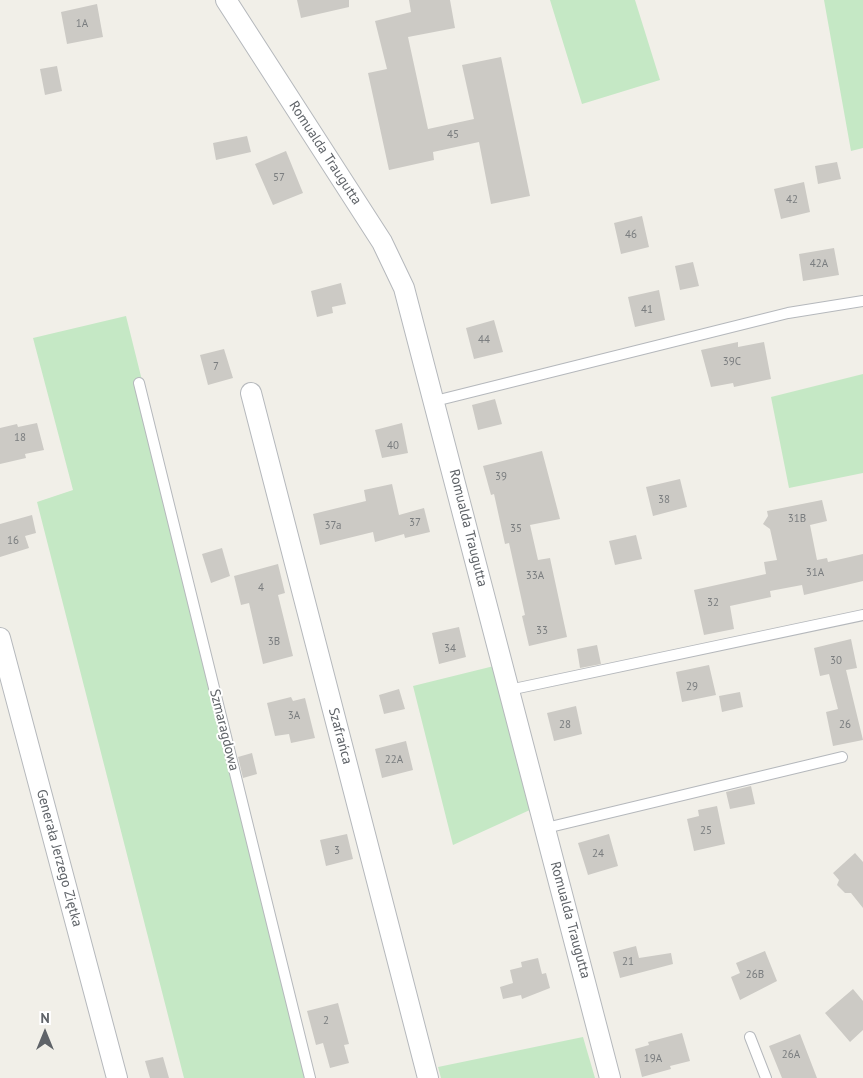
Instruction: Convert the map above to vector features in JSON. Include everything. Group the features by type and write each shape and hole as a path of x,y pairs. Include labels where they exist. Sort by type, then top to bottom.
{"street":[{"name":"Romualda Traugutta","path":"226,0 234,8 392,259 404,288 435,400 610,1078"},
{"name":"Szafrańca","path":"251,394 428,1078"},
{"name":"Generała Jerzego Ziętka","path":"0,638 117,1078"}],"lane":[{"path":"435,400 788,313 863,301"},
{"name":"Szmaragdowa","path":"138,383 310,1078"},
{"path":"509,690 863,615"},
{"path":"546,828 842,757"},
{"path":"750,1037 766,1078"}],"green space":[{"path":"550,0 635,0 660,80 582,104"},
{"path":"824,0 863,0 863,148 851,151"},
{"path":"126,316 315,1078 184,1078 37,502 73,490 33,338"},
{"path":"863,374 863,473 789,488 771,397"},
{"path":"494,666 532,809 453,845 413,686"},
{"path":"583,1037 595,1078 441,1078 438,1067"}],"building":[{"path":"297,0 349,0 349,7 301,18"},
{"path":"409,0 450,0 455,28 408,37 428,129 474,119 462,65 501,57 530,196 491,204 479,142 433,152 434,160 389,170 368,73 387,69 375,21 411,12"},
{"path":"97,4 103,37 67,44 61,12"},
{"path":"57,66 62,91 45,95 40,69"},
{"path":"247,136 251,152 216,160 213,143"},
{"path":"286,151 303,193 273,205 255,164"},
{"path":"837,162 841,179 818,184 815,166"},
{"path":"804,182 810,212 781,219 774,189"},
{"path":"642,216 649,247 621,254 614,223"},
{"path":"834,248 839,275 803,281 799,254"},
{"path":"693,262 699,286 680,290 675,266"},
{"path":"341,283 346,304 332,307 333,313 317,317 311,291"},
{"path":"659,290 665,320 635,327 628,297"},
{"path":"494,320 503,352 474,359 466,328"},
{"path":"738,342 738,347 764,342 771,379 734,387 733,383 711,387 701,350"},
{"path":"224,349 233,378 208,385 200,355"},
{"path":"495,399 502,424 478,430 472,405"},
{"path":"37,423 44,450 25,454 26,458 0,464 0,428 17,424 18,427"},
{"path":"402,423 408,453 382,458 375,430"},
{"path":"542,451 560,519 530,525 538,560 550,558 567,637 529,646 522,616 525,615 509,543 505,544 494,494 491,495 483,466"},
{"path":"680,479 687,507 653,516 646,487"},
{"path":"392,484 399,515 424,508 430,532 405,538 404,534 375,542 373,532 320,545 313,514 366,501 364,490"},
{"path":"822,500 827,521 810,525 817,560 827,558 828,562 863,554 863,581 804,595 802,585 770,591 771,597 730,606 734,629 704,635 694,590 766,574 764,562 777,560 770,529 763,524 768,516 767,511"},
{"path":"32,515 36,533 25,536 29,548 0,557 0,524"},
{"path":"636,535 642,559 615,565 609,541"},
{"path":"222,548 230,576 211,583 202,554"},
{"path":"278,564 285,593 278,595 293,656 263,664 249,603 241,605 234,576"},
{"path":"459,627 466,657 439,664 432,633"},
{"path":"851,639 857,668 846,670 863,740 833,746 826,712 838,709 829,674 820,676 814,648"},
{"path":"597,645 601,664 580,668 577,649"},
{"path":"709,665 716,695 682,702 676,672"},
{"path":"399,689 405,709 384,714 379,695"},
{"path":"740,692 743,707 722,712 719,696"},
{"path":"291,697 293,701 305,698 315,738 291,743 289,734 275,736 267,703"},
{"path":"576,706 582,734 554,741 547,713"},
{"path":"406,741 413,770 382,778 375,749"},
{"path":"252,753 257,774 243,778 238,757"},
{"path":"751,786 755,804 730,809 726,792"},
{"path":"717,806 725,844 694,851 687,819 699,816 698,810"},
{"path":"347,834 353,859 326,866 320,840"},
{"path":"609,834 618,866 588,875 578,843"},
{"path":"855,853 863,862 863,908 851,893 845,893 837,885 839,880 833,873"},
{"path":"636,946 639,958 671,953 673,964 620,978 613,952"},
{"path":"765,951 777,981 740,1000 731,977 740,973 736,963"},
{"path":"538,958 542,974 546,973 550,988 522,999 521,995 503,999 500,987 513,983 510,970 522,967 521,962"},
{"path":"853,989 863,1001 863,1030 850,1042 825,1013"},
{"path":"338,1003 349,1044 344,1045 349,1063 330,1068 323,1043 316,1045 307,1011"},
{"path":"682,1033 690,1061 670,1066 671,1069 642,1077 635,1049 649,1045 648,1042"},
{"path":"800,1034 817,1078 782,1078 769,1046"},
{"path":"163,1057 169,1078 150,1078 145,1061"}]}
